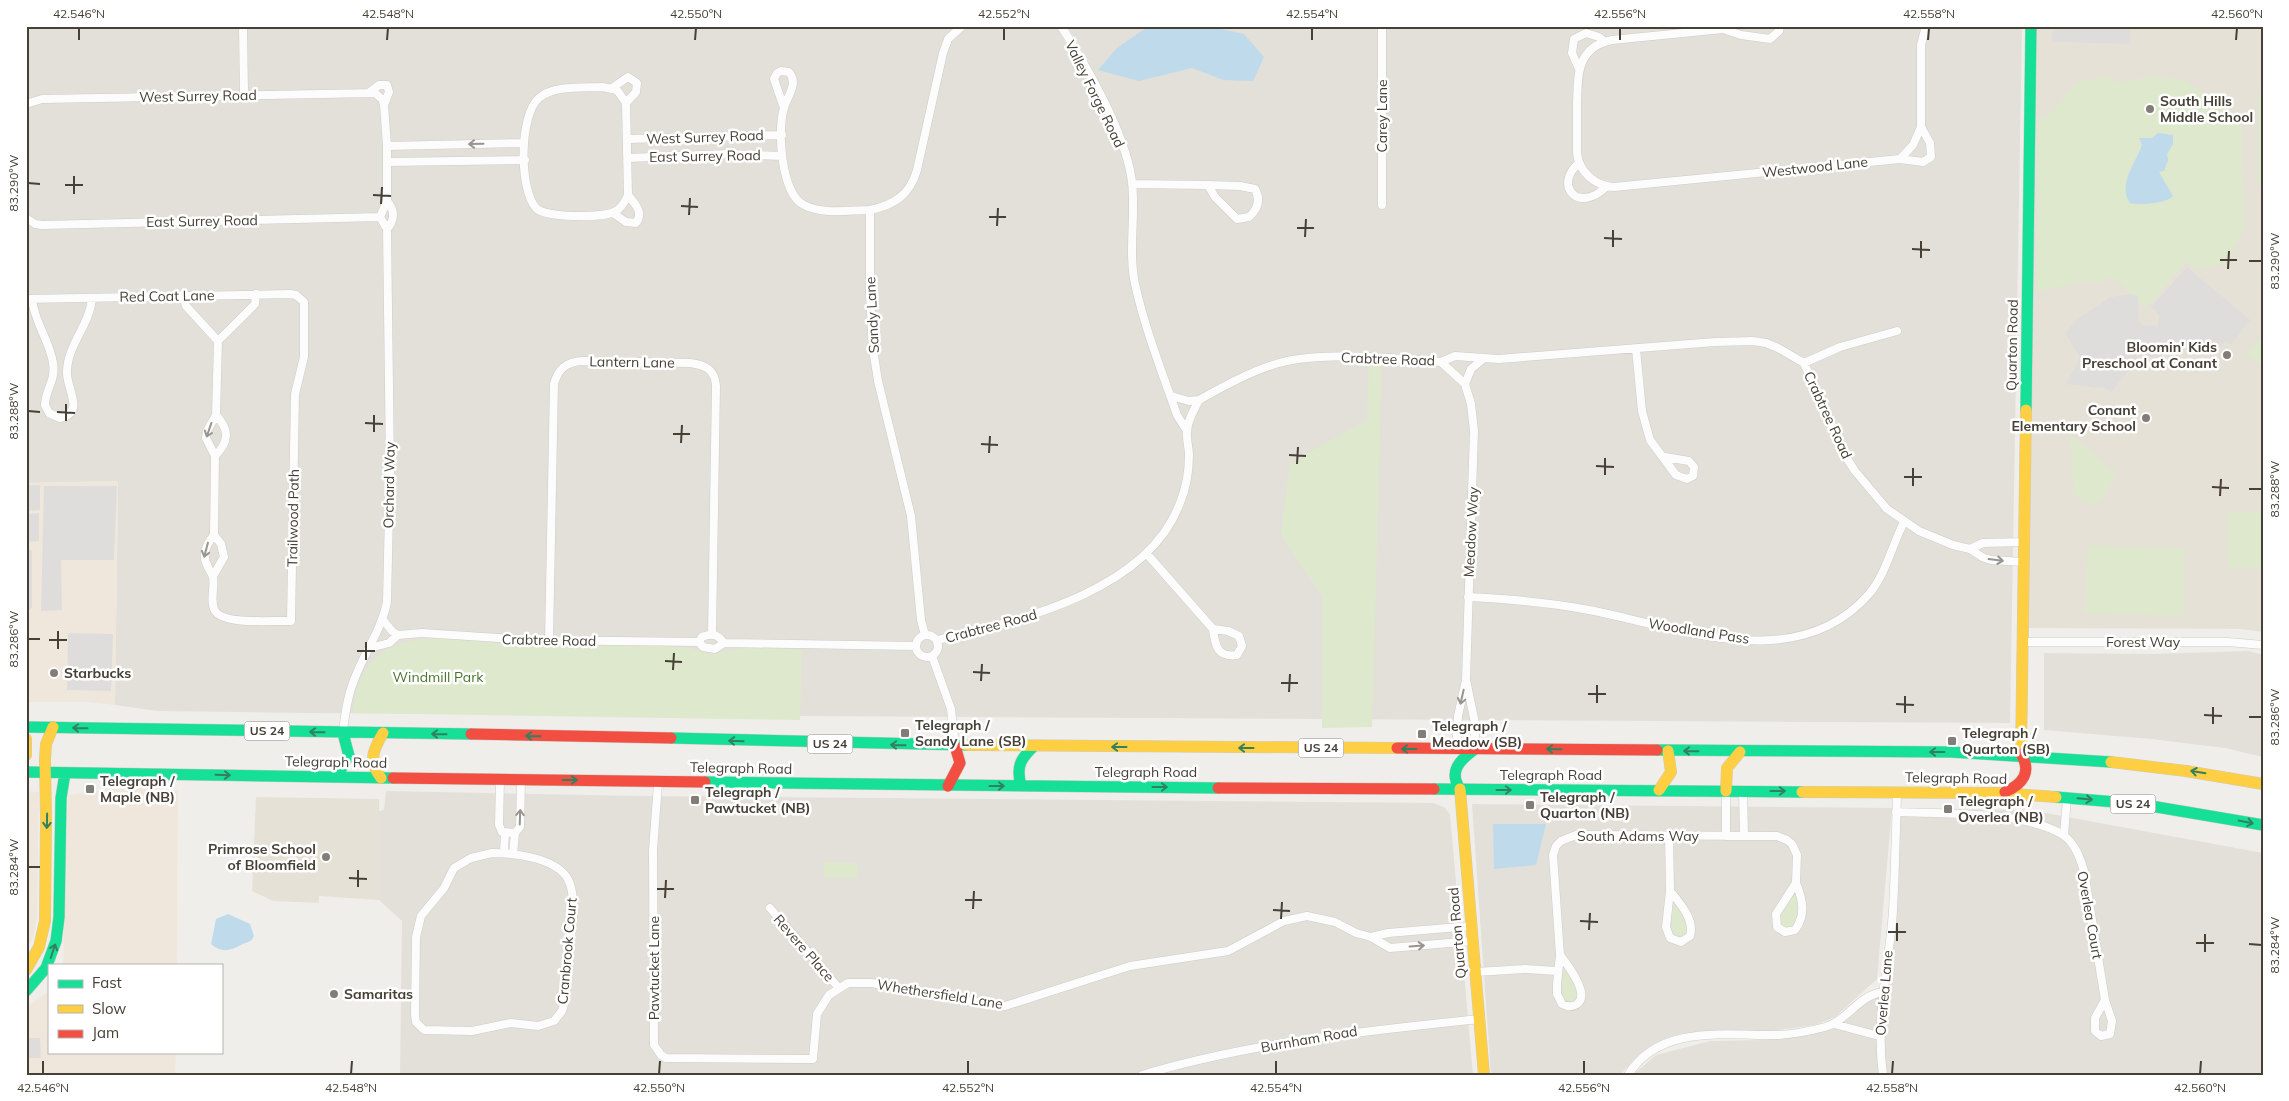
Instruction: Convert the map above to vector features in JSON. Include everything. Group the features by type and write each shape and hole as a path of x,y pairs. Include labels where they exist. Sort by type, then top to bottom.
{"main road":[{"name":"Quarton Road","path":"2002,793 2016,788 2026,778 2027,766 2020,754 2024,642 2031,26"},
{"name":"Telegraph Road","path":"26,727 955,746 1951,752 2020,754 2141,764 2263,784"},
{"path":"26,970 38,951 45,924 46,772 44,750 53,727"},
{"path":"338,776 349,760 350,755 343,733"},
{"path":"381,778 373,769 371,757 383,733"},
{"path":"26,739 26,755"},
{"path":"948,786 960,763 955,746"},
{"path":"1021,786 1017,766 1023,756 1034,746"},
{"name":"Quarton Road","path":"1475,749 1460,758 1455,767 1454,776 1460,789 1484,1075"},
{"path":"1659,790 1671,772 1668,751"},
{"path":"1726,791 1727,768 1740,752"},
{"name":"Telegraph Road","path":"26,772 948,786 2002,793 2067,797 2182,810 2263,825"},
{"path":"26,991 46,968 56,941 59,917 61,798 66,773"}],"street":[{"path":"243,26 244,94"},
{"path":"784,108 782,156 795,198 804,205 818,209 870,210 891,204 901,198 912,185 943,53 948,39 962,26"},
{"name":"Valley Forge Road","path":"1061,26 1111,119 1124,152 1132,184 1131,253 1135,284 1177,415 1187,431"},
{"name":"Carey Lane","path":"1382,26 1382,205"},
{"path":"1668,26 1669,35"},
{"path":"1579,69 1588,52 1605,42 1726,28 1742,35 1770,39 1779,31 1780,26"},
{"path":"1900,159 1913,145 1921,127 1921,45 1926,26"},
{"path":"1605,42 1599,37 1586,33 1574,39 1572,54 1579,69 1577,152 1579,163 1592,178 1607,186"},
{"name":"West Surrey Road","path":"525,160 524,143 531,111 539,98 544,94 572,88 612,88 628,76 637,83 636,92 626,103 628,158"},
{"name":"West Surrey Road","path":"370,92 379,85 387,84"},
{"name":"Orchard Way","path":"384,105 389,92 387,84"},
{"path":"612,88 620,93 626,103"},
{"name":"West Surrey Road","path":"26,104 42,99 370,92 379,95"},
{"name":"Orchard Way","path":"343,733 348,694 357,672 384,620 389,571 390,416 387,229 380,217 387,201 387,146 384,105 379,95"},
{"name":"Westwood Lane","path":"1607,186 1900,159 1923,162 1931,157 1930,143 1921,127"},
{"name":"West Surrey Road","path":"628,139 782,135"},
{"path":"387,146 524,143"},
{"name":"East Surrey Road","path":"628,158 696,155 782,156"},
{"path":"613,213 621,207 628,195 628,158"},
{"path":"387,162 525,160 530,196 541,212 554,215 613,213 630,224 636,223 639,220 639,211 628,195"},
{"path":"1579,163 1574,167 1569,184 1569,189 1574,197 1581,199 1607,186"},
{"path":"1132,184 1208,185 1240,186 1255,190 1259,199 1257,208 1249,217 1242,219 1234,217 1215,197 1208,185"},
{"name":"Orchard Way","path":"387,201 393,214 393,219 387,229"},
{"name":"Sandy Lane","path":"870,210 870,294 873,350 878,380 911,516 920,611 925,635"},
{"name":"East Surrey Road","path":"26,218 35,224 42,225 380,217"},
{"path":"183,296 186,306 218,341 255,304 256,294"},
{"name":"Red Coat Lane","path":"29,299 290,294 296,295 304,302"},
{"path":"29,299 54,365 53,380 45,405 49,413 60,418 68,415 74,407 67,376 67,365 89,314 92,298"},
{"name":"Trailwood Path","path":"218,341 216,415 206,431 206,438 215,456 214,535 207,545 204,554 205,562 213,576 213,606 218,615 228,620 292,621 295,394 304,357 304,302"},
{"path":"1804,363 1845,346 1897,331"},
{"name":"Crabtree Road","path":"938,640 1006,624 1044,611 1090,590 1148,554 1169,526 1184,492 1189,454 1187,431 1199,400 1250,374 1279,363 1302,358 1331,357 1441,362 1455,356 1483,359 1532,358 1714,342 1753,341 1778,348 1804,363 1834,431 1855,472 1887,509 1904,522 1936,539 1970,549 1982,557 1991,560 2024,562"},
{"path":"1636,349 1643,419 1650,440 1665,457"},
{"path":"1441,362 1465,384 1471,369 1483,359"},
{"path":"549,640 554,384 561,368 555,361"},
{"name":"Lantern Lane","path":"561,368 568,363 582,361 690,363 701,364 711,369"},
{"path":"712,634 716,386 711,369 717,363"},
{"name":"Meadow Way","path":"1456,749 1458,716 1466,680 1475,446 1473,415 1465,384"},
{"path":"1171,396 1189,401 1199,400"},
{"name":"Trailwood Path","path":"215,456 225,444 227,437 223,422 216,415"},
{"name":"Woodland Pass","path":"1468,597 1532,600 1687,632 1733,639 1765,641 1797,637 1821,629 1838,620 1869,593 1880,576 1904,522"},
{"name":"Trailwood Path","path":"213,576 224,557 221,544 214,535"},
{"path":"1970,549 1983,543 2024,542"},
{"path":"1148,554 1213,630"},
{"path":"384,620 398,635"},
{"name":"Crabtree Road","path":"370,648 389,643 398,635 437,633 549,640 699,642 703,647 714,650 724,643 916,646"},
{"path":"699,642 702,637 712,634 724,643"},
{"path":"925,635 932,635 938,640 939,649 932,656 921,656 916,646 918,639 925,635"},
{"name":"Forest Way","path":"2024,642 2228,642 2263,645"},
{"path":"932,656 951,709 955,746"},
{"name":"Meadow Way","path":"1466,680 1475,723 1475,749"},
{"path":"500,780 499,825 505,833 504,853"},
{"path":"513,854 515,833 520,827 521,780"},
{"name":"Pawtucket Lane","path":"658,782 653,850 654,1044 661,1055 666,1058 813,1059 817,1014 822,1004 838,988"},
{"path":"1726,791 1726,836"},
{"path":"1743,791 1744,836"},
{"name":"Overlea Lane","path":"1883,1075 1879,1036 1882,992 1893,910 1897,792"},
{"path":"1896,812 2019,820 2064,835 2067,797"},
{"path":"505,833 515,833"},
{"name":"South Adams Way","path":"1560,955 1579,984 1581,1000 1577,1004 1567,1006 1559,1000 1557,971 1560,955 1553,863 1556,846 1561,841 1576,835 1777,836 1792,844 1797,855 1796,883"},
{"path":"1668,835 1670,891 1667,907 1667,932 1672,940 1680,942 1690,936 1691,924 1679,902 1670,891"},
{"name":"Overlea Court","path":"2064,835 2079,856 2084,871 2105,1000"},
{"name":"Cranbrook Court","path":"504,853 513,854 551,865 565,875 571,885 573,901 571,934 562,1011 554,1020 538,1026 511,1023 472,1031 424,1030 419,1027 415,1015 416,937 421,916 444,888 454,868 471,858 504,853"},
{"path":"1796,883 1801,894 1803,915 1795,930 1785,932 1777,927 1776,914 1796,883"},
{"name":"Revere Place","path":"770,908 838,988"},
{"name":"Whethersfield Lane","path":"838,988 848,983 872,983 1005,1006 1130,966 1228,951 1271,927 1296,918 1318,918 1371,937 1390,948 1473,941"},
{"path":"1371,937 1388,933 1472,926"},
{"path":"1476,972 1525,968 1557,971"},
{"path":"1628,1075 1652,1051 1685,1038 1712,1034 1794,1034 1834,1024 1867,996 1882,992"},
{"name":"Burnham Road","path":"1142,1075 1217,1056 1332,1034 1480,1018"},
{"path":"1834,1024 1879,1036"}],"shaded area":[{"path":"26,26 1056,26 1079,66 1089,62 1067,26 2022,26 2010,723 305,713 157,711 115,705 118,481 26,483"},
{"name":"Conant Elementary School","path":"2037,26 2263,26 2263,632 2240,629 2024,628 2035,192"},
{"path":"2053,26 2130,26 2130,44 2052,42"},
{"path":"2187,267 2250,320 2231,345 2225,341 2221,346 2217,344 2207,356 2194,347 2183,343 2166,345 2162,357 2146,357 2147,350 2143,343 2135,339 2130,341 2130,349 2138,358 2111,393 2104,387 2097,388 2066,384 2080,357 2065,333 2077,319 2111,297 2130,294 2138,296 2139,321 2142,325 2158,326 2159,316 2151,307"},
{"path":"118,481 115,705 86,702 26,702 26,483"},
{"path":"26,485 40,485 40,510 26,511"},
{"path":"44,486 117,486 114,560 61,560 62,610 41,611"},
{"path":"39,513 39,541 26,542 26,514"},
{"path":"26,548 32,551 32,607 26,613"},
{"path":"68,633 113,634 111,691 67,690"},
{"path":"2249,651 2263,655 2263,757 2225,748 2151,739 2044,730 2044,653 2152,654"},
{"path":"157,788 178,791 177,964 63,964 68,795 109,789"},
{"path":"26,791 39,792 37,917 33,938 26,949"},
{"path":"386,791 640,796 1433,803 1444,807 1450,814 1473,1075 400,1075 402,921 379,900 379,811 384,810"},
{"path":"256,797 379,799 379,900 319,896 319,903 273,901 252,891"},
{"path":"1472,804 1892,808 1877,979 1835,1017 1815,1025 1763,1032 1704,1033 1651,1049 1625,1069 1621,1075 1491,1075"},
{"path":"1900,809 2029,810 2263,853 2263,1075 1633,1075 1656,1055 1710,1041 1765,1040 1818,1032 1842,1022 1886,982"},
{"path":"48,992 48,1054 176,1054 175,1075 26,1075 26,1008"},
{"path":"26,1038 40,1038 41,1058 26,1058"}],"green space":[{"path":"2108,76 2118,84 2152,76 2185,80 2220,105 2236,113 2241,125 2244,229 2227,262 2201,270 2186,262 2145,309 2121,283 2109,277 2099,284 2089,281 2036,291 2038,120 2054,110 2074,83","holes":["2139,138 2152,138 2170,150 2166,154 2168,160 2159,172 2169,188 2164,203 2159,201 2146,204 2125,189 2129,172 2142,145"]},
{"path":"2258,93 2263,93 2263,185 2258,185"},
{"path":"2263,334 2263,368 2246,353"},
{"path":"1369,362 1382,362 1372,727 1322,728 1322,596 1281,536 1290,463 1367,420"},
{"path":"2070,434 2116,473 2105,495 2094,505 2082,501 2074,494"},
{"path":"2228,512 2263,512 2263,568 2228,567"},
{"path":"2088,546 2185,548 2183,616 2084,613"},
{"name":"Windmill Park","path":"437,638 506,643 668,646 690,648 708,654 747,648 802,649 800,720 354,713 354,702 362,677 368,666 377,657 386,650 410,641"},
{"path":"824,862 857,863 857,878 824,878"},
{"path":"1794,896 1798,899 1800,910 1794,926 1787,928 1781,924 1780,918 1791,897"},
{"path":"1675,906 1678,908 1688,929 1685,935 1675,936 1672,932 1672,908"},
{"path":"1563,973 1568,973 1577,991 1577,997 1572,1002 1565,1000 1562,995"}],"water":[{"path":"1207,26 1244,34 1264,57 1253,81 1223,80 1192,68 1139,81 1098,70 1117,48 1146,28"},
{"path":"2158,133 2173,135 2173,144 2167,154 2168,160 2164,171 2159,172 2173,196 2153,203 2130,203 2126,188 2129,174 2142,145 2139,138 2152,138"},
{"path":"1493,824 1546,824 1536,865 1494,869"},
{"path":"228,914 250,924 254,936 250,941 237,947 222,950 211,944 216,919"}],"traffic: fast":[{"path":"2026,410 2031,26"},
{"path":"26,727 471,734"},
{"path":"337,776 349,756 343,733"},
{"path":"671,738 966,745"},
{"path":"1021,786 1020,764 1025,755 1034,746"},
{"path":"1460,789 1455,777 1457,766 1475,749"},
{"path":"1657,750 1951,752 2111,762"},
{"path":"26,772 393,778"},
{"path":"26,991 46,968 56,941 59,917 61,798 65,773"},
{"path":"705,782 1218,788"},
{"path":"1434,789 1802,792"},
{"path":"2056,797 2139,804 2263,825"}],"traffic: slow":[{"path":"2021,754 2026,410"},
{"path":"26,970 39,947 45,921 45,759 46,744 53,727"},
{"path":"381,778 374,766 373,755 383,733"},
{"path":"26,739 26,755"},
{"path":"966,745 1397,748"},
{"path":"1659,790 1671,772 1668,751"},
{"path":"1726,791 1727,768 1740,752"},
{"path":"2111,762 2186,771 2263,784"},
{"path":"1460,789 1484,1075"},
{"path":"1802,792 2001,793 2056,797"}],"traffic: jam":[{"path":"471,734 671,738"},
{"path":"948,786 960,763 955,746"},
{"path":"1397,748 1657,750"},
{"path":"2005,792 2017,785 2024,777 2026,766 2021,754"},
{"path":"393,778 705,782"},
{"path":"1218,788 1434,789"}],"place":[{"name":"South Hills Middle School","path":"2150,109"},
{"name":"Bloomin' Kids Preschool at Conant","path":"2227,355"},
{"name":"Conant Elementary School","path":"2146,418"},
{"name":"Starbucks","path":"54,673"},
{"name":"Telegraph / Sandy Lane (SB)","path":"905,733"},
{"name":"Telegraph / Meadow (SB)","path":"1422,734"},
{"name":"Telegraph / Quarton (SB)","path":"1952,741"},
{"name":"Telegraph / Maple (NB)","path":"90,789"},
{"name":"Telegraph / Pawtucket (NB)","path":"695,800"},
{"name":"Telegraph / Quarton (NB)","path":"1530,805"},
{"name":"Telegraph / Overlea (NB)","path":"1948,809"},
{"name":"Primrose School of Bloomfield","path":"326,857"},
{"name":"Samaritas","path":"334,994"}]}
